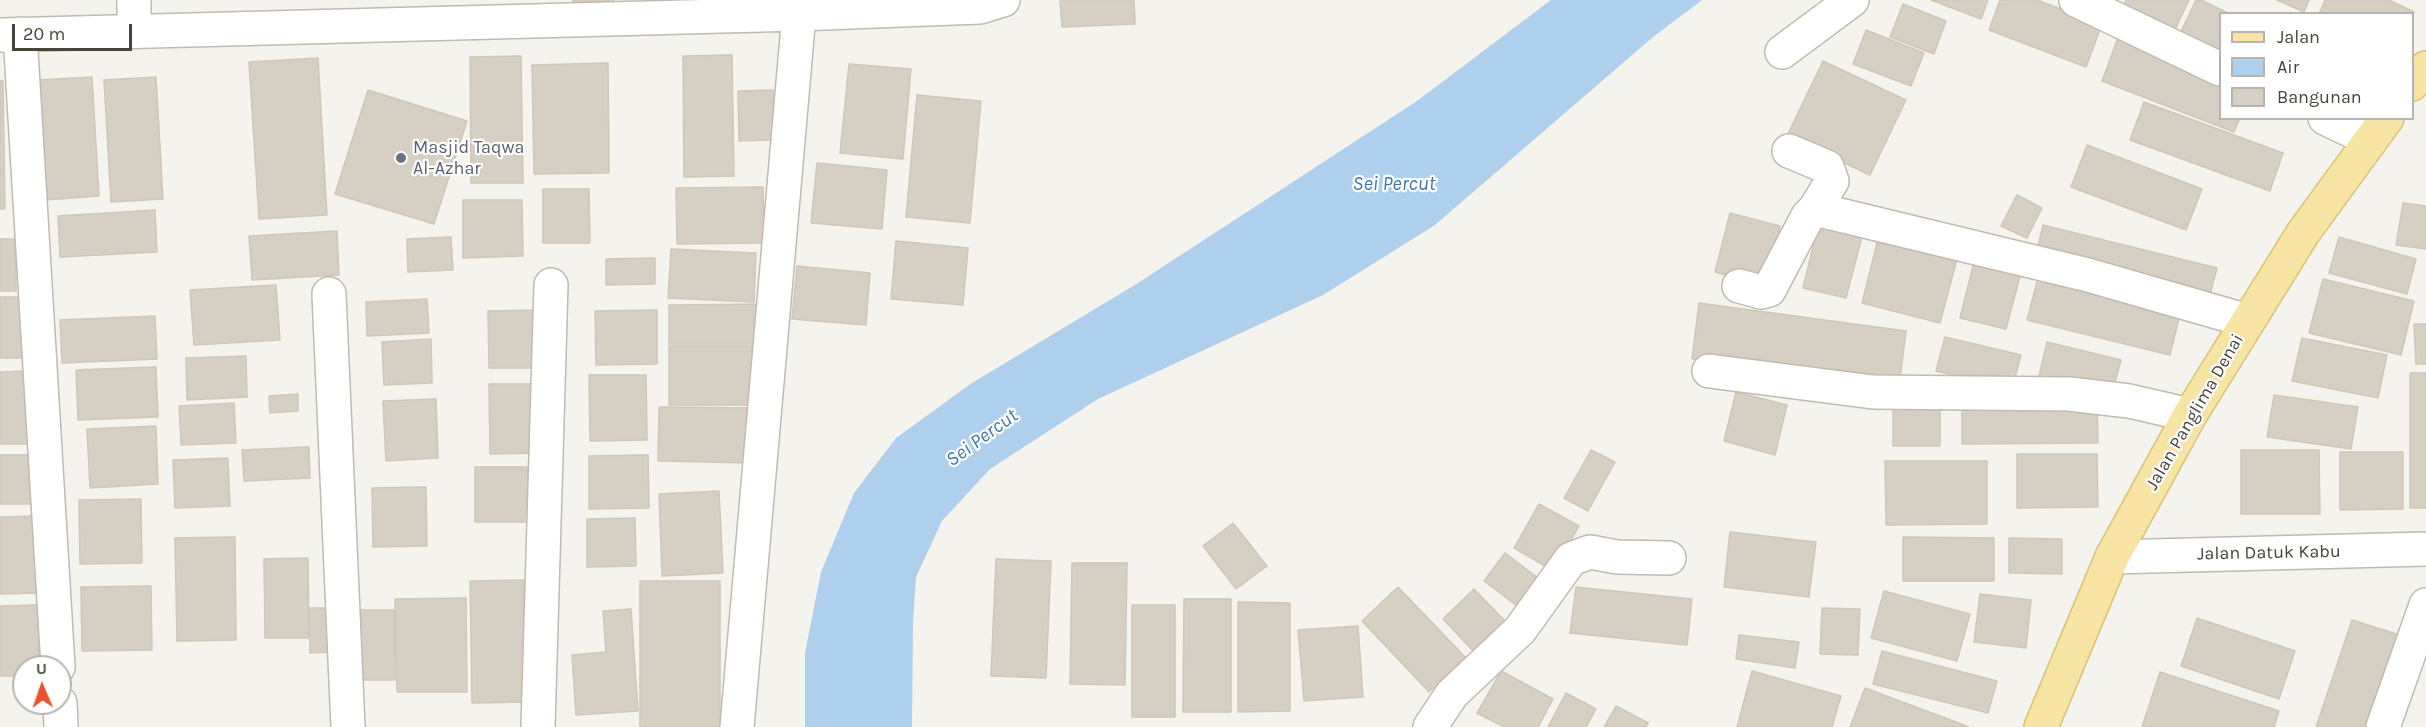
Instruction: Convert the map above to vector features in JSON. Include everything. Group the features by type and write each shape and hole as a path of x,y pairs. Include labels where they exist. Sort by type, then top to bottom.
{"main road":[{"path":"2414,82 2426,68"},
{"name":"Jalan Panglima Denai","path":"2041,727 2112,557 2190,415 2303,233 2379,129"}],"street":[{"path":"1782,52 1852,0"},
{"path":"2076,0 2219,69"},
{"path":"57,655 10,34 134,15 799,14 980,7 1003,1"},
{"path":"737,727 799,14"},
{"path":"2335,120 2379,129"},
{"path":"1739,286 1761,292 1769,290 1808,216 1815,209 1832,181 1827,167 1789,151"},
{"path":"1815,209 2088,275 2248,321"},
{"path":"538,727 551,285"},
{"path":"330,294 348,727"},
{"path":"1709,371 1873,392 2069,394 2129,401 2190,415"},
{"name":"Jalan Datuk Kabu","path":"2112,557 2426,549"},
{"path":"1430,727 1452,694 1520,630 1554,579 1571,559 1590,552 1617,557 1669,558"},
{"path":"2383,727 2426,605"}],"water":[{"name":"Sei Percut","path":"1551,0 1702,0 1653,37 1435,225 1323,295 1098,399 990,469 942,521 916,577 913,621 912,727 805,727 805,653 821,572 854,493 896,438 972,383 1138,283 1417,101"}],"building":[{"path":"573,0 614,0 614,10 573,11"},
{"path":"1060,0 1134,0 1135,24 1062,27"},
{"path":"1931,0 1988,0 1981,19"},
{"path":"2000,0 2037,0 2102,24 2086,67 1989,30"},
{"path":"2126,0 2189,0 2173,34 2121,11"},
{"path":"2196,0 2201,0 2226,12 2219,12 2219,57 2178,38"},
{"path":"2277,0 2309,0 2304,12"},
{"path":"2325,0 2389,0 2414,12 2320,12"},
{"path":"1903,4 1946,21 1934,54 1890,37"},
{"path":"1866,30 1924,53 1911,86 1853,64"},
{"path":"2119,35 2219,74 2219,120 2239,120 2234,132 2102,81"},
{"path":"732,55 734,176 684,177 683,56"},
{"path":"521,56 523,183 471,183 470,57"},
{"path":"318,58 327,215 259,219 249,62"},
{"path":"1823,61 1906,100 1870,175 1787,136"},
{"path":"608,63 609,173 534,174 532,65"},
{"path":"849,64 911,69 903,159 840,153"},
{"path":"92,77 99,196 45,200 38,80"},
{"path":"156,77 163,199 111,202 104,80"},
{"path":"0,81 3,81 5,209 0,209"},
{"name":"Masjid Taqwa Al-Azhar","path":"368,90 467,121 434,224 335,194"},
{"path":"773,90 773,140 739,141 738,91"},
{"path":"917,95 981,101 970,223 906,217"},
{"path":"2144,102 2283,153 2270,191 2130,140"},
{"path":"2087,145 2202,189 2186,230 2071,187"},
{"path":"817,163 887,170 882,229 811,223"},
{"path":"763,187 764,243 677,244 676,188"},
{"path":"543,189 589,189 590,243 543,243"},
{"path":"2017,195 2042,208 2027,238 2001,226"},
{"path":"463,200 522,200 523,256 463,258"},
{"path":"2403,203 2426,206 2426,249 2396,245"},
{"path":"155,210 157,252 60,257 58,216"},
{"path":"1730,213 1780,226 1765,285 1715,272"},
{"path":"1819,222 1863,233 1846,298 1803,288"},
{"path":"2043,225 2217,268 2208,302 2035,259"},
{"path":"337,231 339,275 252,280 249,236"},
{"path":"451,237 453,270 408,272 407,239"},
{"path":"2339,237 2416,259 2407,294 2329,273"},
{"path":"0,239 15,239 16,291 0,291"},
{"path":"1878,239 1957,259 1940,323 1862,303"},
{"path":"896,241 968,248 963,305 891,299"},
{"path":"671,249 756,253 754,302 668,298"},
{"path":"655,258 655,284 606,285 606,259"},
{"path":"1975,258 2022,269 2006,329 1960,318"},
{"path":"797,266 870,273 866,325 792,319"},
{"path":"2040,270 2182,306 2170,355 2027,320"},
{"path":"2323,279 2414,301 2401,355 2309,333"},
{"path":"276,285 280,340 194,345 190,290"},
{"path":"0,297 24,297 26,358 0,358"},
{"path":"427,299 429,333 367,336 366,302"},
{"path":"1699,303 1906,331 1899,387 1692,359"},
{"path":"764,304 764,344 669,344 669,305"},
{"path":"540,310 541,368 489,368 488,311"},
{"path":"657,310 657,364 596,365 595,311"},
{"path":"155,316 157,359 62,363 60,320"},
{"path":"2414,324 2426,324 2426,364 2416,364"},
{"path":"1945,337 2021,355 2012,389 1936,371"},
{"path":"2302,338 2387,355 2378,398 2292,381"},
{"path":"431,339 432,383 384,385 382,342"},
{"path":"2047,342 2121,360 2112,394 2039,376"},
{"path":"669,346 753,346 753,405 669,405"},
{"path":"246,356 247,397 187,400 186,358"},
{"path":"156,367 158,417 78,420 76,370"},
{"path":"27,371 29,444 0,444 0,372"},
{"path":"2410,373 2426,373 2426,508 2410,508"},
{"path":"589,375 646,375 647,440 590,441"},
{"path":"489,384 541,384 542,453 490,454"},
{"path":"1736,392 1787,405 1775,455 1724,441"},
{"path":"298,394 298,411 270,413 269,396"},
{"path":"2274,395 2358,407 2351,449 2267,437"},
{"path":"436,399 438,458 386,461 383,401"},
{"path":"2097,401 2098,443 1962,444 1962,402"},
{"path":"234,403 236,443 181,445 179,406"},
{"path":"1893,405 1940,405 1940,446 1893,446"},
{"path":"659,407 756,408 755,463 658,461"},
{"path":"156,426 158,484 90,488 87,429"},
{"path":"309,447 310,478 244,481 242,450"},
{"path":"1591,450 1615,462 1588,511 1564,498"},
{"path":"2241,450 2319,450 2320,514 2241,514"},
{"path":"2340,452 2403,452 2403,509 2340,510"},
{"path":"2017,454 2097,454 2098,507 2017,508"},
{"path":"0,455 32,455 32,504 0,504"},
{"path":"648,455 649,508 589,509 589,456"},
{"path":"228,458 230,506 175,508 173,460"},
{"path":"1885,461 1987,461 1987,524 1886,525"},
{"path":"475,467 531,467 532,522 475,522"},
{"path":"426,487 427,546 373,547 372,488"},
{"path":"719,491 723,573 662,576 659,494"},
{"path":"141,499 142,563 80,564 79,500"},
{"path":"1539,504 1579,526 1554,571 1514,548"},
{"path":"35,516 36,593 0,594 0,517"},
{"path":"635,518 636,566 587,567 587,519"},
{"path":"1233,523 1267,566 1236,589 1203,546"},
{"path":"1730,532 1816,542 1809,597 1724,587"},
{"path":"235,537 236,640 177,641 175,538"},
{"path":"1903,537 1994,538 1994,581 1903,581"},
{"path":"2009,538 2062,539 2062,574 2009,573"},
{"path":"1505,553 1546,584 1525,612 1484,581"},
{"path":"308,558 309,638 265,638 264,559"},
{"path":"996,559 1051,561 1046,678 991,676"},
{"path":"1072,563 1127,563 1125,685 1070,684"},
{"path":"524,580 525,702 472,703 470,581"},
{"path":"640,581 720,581 720,727 640,727"},
{"path":"151,586 152,650 82,651 81,587"},
{"path":"1398,587 1466,658 1429,692 1362,621"},
{"path":"1576,587 1692,599 1687,645 1570,633"},
{"path":"1474,589 1509,625 1477,655 1443,619"},
{"path":"1884,591 1970,614 1957,661 1871,638"},
{"path":"1980,594 2031,600 2026,648 1974,642"},
{"path":"466,598 467,692 397,692 395,599"},
{"path":"1184,599 1231,599 1231,712 1183,712"},
{"path":"1238,602 1290,603 1290,711 1238,712"},
{"path":"38,605 39,655 12,655 12,676 0,676 0,606"},
{"path":"1132,605 1175,605 1175,717 1132,717"},
{"path":"309,608 334,608 335,652 310,653"},
{"path":"1822,608 1860,609 1858,655 1820,654"},
{"path":"631,609 638,711 576,715 572,655 606,652 603,611"},
{"path":"352,610 394,610 395,680 353,680"},
{"path":"2197,618 2295,651 2279,699 2181,666"},
{"path":"2352,620 2400,635 2369,727 2316,727"},
{"path":"1358,626 1363,697 1304,701 1298,630"},
{"path":"1739,635 1799,642 1795,668 1736,659"},
{"path":"1882,651 1997,681 1988,713 1873,684"},
{"path":"1501,671 1553,699 1538,727 1504,727 1477,713"},
{"path":"1752,671 1841,696 1832,727 1737,727"},
{"path":"2160,672 2279,711 2274,727 2142,727"},
{"path":"1865,688 1969,727 1850,727"},
{"path":"1566,693 1596,709 1586,727 1548,727"},
{"path":"1616,706 1648,723 1646,727 1604,727"}],"place":[{"name":"Masjid Taqwa Al-Azhar","path":"401,158"}]}
